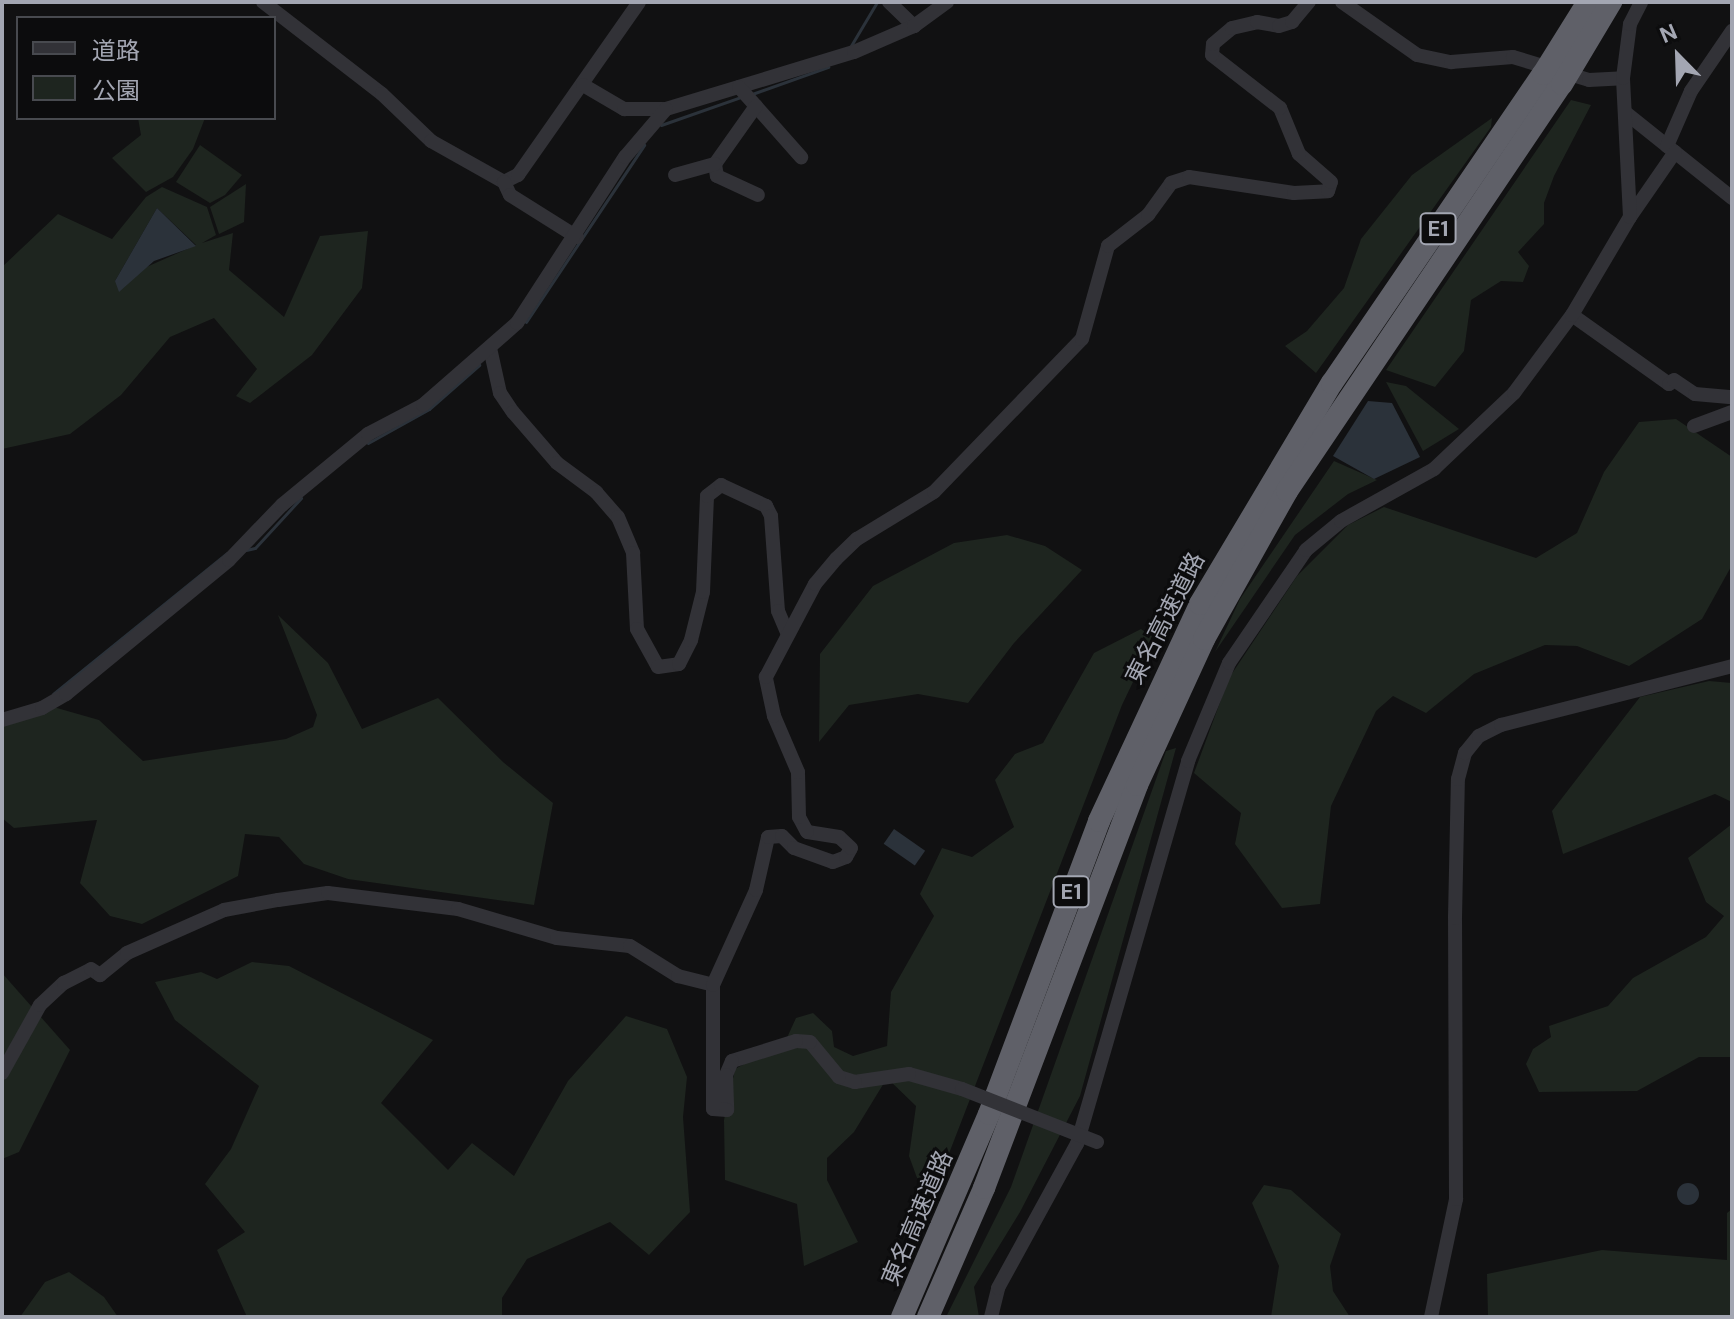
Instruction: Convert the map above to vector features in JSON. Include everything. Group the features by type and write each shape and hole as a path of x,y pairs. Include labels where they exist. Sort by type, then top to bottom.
{"highway":[{"name":"東名高速道路","path":"902,1317 989,1114 1131,746 1200,604 1278,486 1364,373 1552,79 1588,2"},
{"name":"東名高速道路","path":"928,1317 984,1188 1137,785 1278,486 1332,383 1611,2"}],"street":[{"path":"263,2 382,94 431,141 504,182 510,195 577,237"},
{"path":"504,182 518,175 639,2"},
{"path":"890,2 914,26"},
{"path":"583,85 624,109 666,109 854,52 914,26 947,2"},
{"path":"1097,1142 962,1089 909,1074 855,1082 839,1077 810,1042 796,1041 732,1061 726,1075 727,1110 718,1113 712,1103 713,985 756,890 768,837 782,836 794,848 833,862 846,857 851,848 839,837 807,832 799,817 798,772 766,690 766,677 787,632 836,559 857,539 934,492 1082,339 1108,246 1148,215 1171,183 1189,177 1294,193 1328,191 1331,182 1299,154 1280,108 1212,55 1213,44 1232,28 1257,22 1279,26 1292,22 1309,2"},
{"path":"1342,2 1417,55 1451,62 1513,57 1589,80 1623,78"},
{"path":"1630,217 1623,78 1630,24 1641,2"},
{"path":"991,1317 998,1288 1077,1144 1188,761 1229,663 1306,550 1341,521 1434,469 1474,436 1514,393 1572,315 1671,149 1691,91 1732,31"},
{"path":"740,88 801,157"},
{"path":"675,175 715,164 754,104"},
{"path":"2,720 42,708 66,694 229,560 368,434 423,405 491,353 517,323 577,237 625,157 666,109"},
{"path":"1626,113 1732,198"},
{"path":"715,164 717,176 758,195"},
{"path":"1572,315 1669,384 1674,380 1695,394 1732,397"},
{"path":"491,353 500,393 513,412 557,463 596,492 618,517 633,553 637,629 658,667 679,664 691,640 703,592 707,496 721,485 766,506 771,516 778,611 787,632"},
{"path":"1694,426 1732,412"},
{"path":"1431,1317 1456,1199 1455,918 1458,779 1465,753 1479,736 1501,725 1732,666"},
{"path":"2,1073 40,1005 64,983 91,969 100,975 127,953 224,910 303,896 384,897 458,909 557,938 630,946 678,976 713,985"}],"green space":[{"path":"1571,100 1591,105 1554,176 1544,203 1544,224 1518,252 1529,266 1523,282 1501,281 1471,300 1464,351 1435,387 1386,370"},
{"path":"1492,118 1491,127 1316,373 1285,346 1307,331 1344,288 1361,239 1412,175"},
{"path":"138,120 204,120 193,149 173,177 146,192 112,158 141,135"},
{"path":"200,145 242,175 225,195 210,203 176,182"},
{"path":"246,184 244,222 219,234 210,207"},
{"path":"162,187 207,207 216,235 202,243 233,233 229,270 284,317 320,236 368,231 362,288 312,355 250,403 236,396 257,369 214,318 170,337 121,395 70,434 2,449 2,267 58,214 112,239 146,197","holes":["157,208 196,245 115,281"]},
{"path":"1386,382 1406,386 1459,429 1423,451"},
{"path":"1676,419 1732,457 1732,565 1702,619 1629,666 1577,646 1545,645 1474,674 1426,713 1393,696 1376,711 1331,806 1320,904 1282,908 1235,844 1241,813 1194,773 1229,678 1297,576 1348,525 1384,507 1536,558 1577,533 1604,472 1639,422"},
{"path":"1334,461 1377,480 1348,494 1295,535 1215,652 1240,599"},
{"path":"1007,535 1045,546 1082,570 1014,643 968,703 918,694 849,705 819,742 820,654 873,586 954,543"},
{"path":"278,615 328,663 362,729 438,698 503,762 553,803 534,905 348,879 304,864 279,837 245,834 238,876 142,924 110,916 80,883 97,820 14,828 2,818 2,721 50,706 99,720 143,761 286,739 313,727 317,715"},
{"path":"1141,629 1154,638 1122,705 928,1208 909,1156 916,1106 887,1078 854,1132 827,1158 827,1180 858,1242 804,1266 797,1204 725,1180 724,1120 735,1069 785,1042 796,1018 813,1013 832,1031 834,1047 853,1056 887,1046 891,992 934,916 920,894 942,848 972,857 1014,827 995,780 1015,754 1043,743 1094,653"},
{"path":"1709,681 1732,683 1732,802 1715,794 1563,854 1552,811 1640,697"},
{"path":"1176,748 1080,1096 1020,1212 974,1287 979,1317 946,1317 1011,1187 1166,751"},
{"path":"1732,824 1732,1057 1699,1057 1637,1091 1539,1092 1526,1064 1533,1049 1551,1037 1549,1026 1608,1006 1633,978 1706,937 1724,916 1706,902 1688,858"},
{"path":"252,962 289,966 433,1040 381,1103 448,1170 472,1143 514,1176 568,1081 626,1016 667,1029 687,1077 683,1117 690,1212 649,1255 610,1222 527,1259 502,1298 502,1317 247,1317 217,1250 245,1232 205,1184 231,1149 259,1086 175,1020 155,982 201,972 217,979"},
{"path":"2,973 70,1050 19,1152 2,1159"},
{"path":"1264,1185 1291,1190 1341,1234 1330,1266 1333,1291 1350,1317 1271,1317 1279,1266 1252,1203"},
{"path":"1732,1209 1732,1317 1488,1317 1487,1274 1602,1250 1727,1260 1727,1213"},
{"path":"69,1272 104,1297 118,1317 20,1317 45,1282"}],"shaded area":[{"path":"157,208 196,246 154,261 119,292 115,281"},
{"path":"1368,401 1392,403 1420,457 1374,479 1333,456"},
{"path":"894,829 925,851 915,866 884,844"},
{"path":"1688,1183 1696,1186 1699,1194 1696,1202 1688,1205 1680,1202 1677,1194 1680,1186"}],"waterway":[{"path":"849,49 877,2"},
{"path":"752,94 828,67"},
{"path":"661,125 741,97"},
{"path":"526,322 644,145"},
{"path":"368,443 429,409 479,365"},
{"path":"246,550 255,548 301,498"},
{"path":"53,694 227,553"}]}
